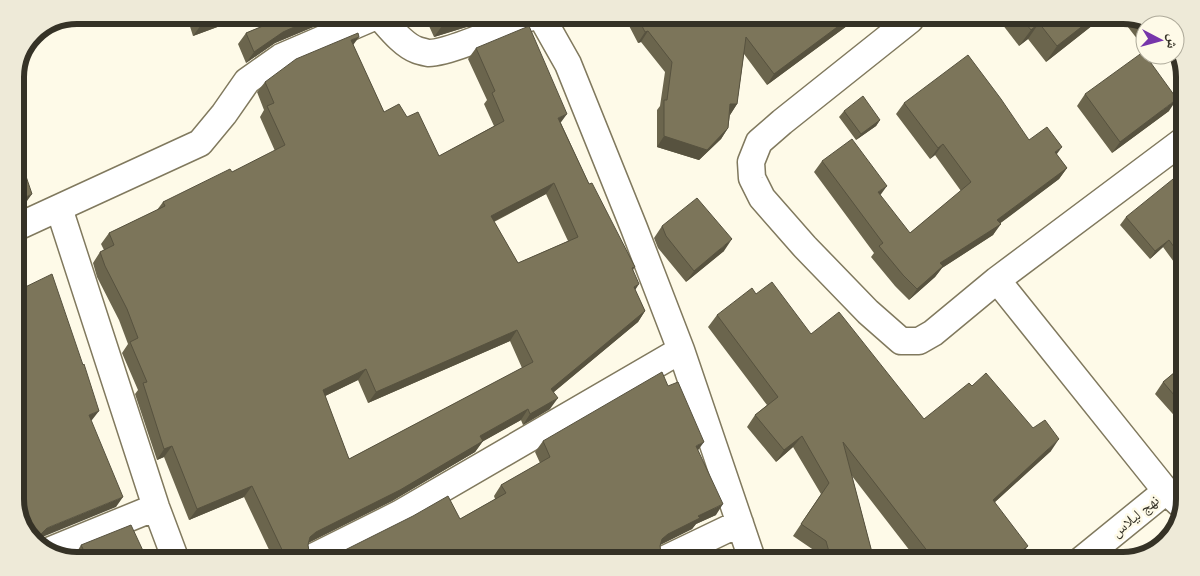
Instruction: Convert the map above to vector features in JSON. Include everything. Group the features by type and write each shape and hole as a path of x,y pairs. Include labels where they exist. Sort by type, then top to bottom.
{"street":[{"path":"24,224 200,143 224,114 247,81 282,57 358,24"},
{"path":"386,24 392,32 414,49 429,53 448,49 515,24"},
{"path":"545,24 568,64 681,350 750,552"},
{"path":"905,24 759,142 750,162 752,178 762,198 805,247 868,312 901,341 919,341 933,333 997,280 1176,146"},
{"path":"60,208 156,507 173,552"},
{"path":"997,280 1173,497"},
{"path":"323,552 399,514 681,350"},
{"name":"نهج ليلاس","path":"1093,552 1173,497"},
{"path":"56,548 156,507"},
{"path":"680,552 740,523"}],"building":[{"path":"268,24 301,24 283,32 254,52 246,33"},
{"path":"641,24 841,24 774,74 746,37 737,104 730,104 728,128 707,150 664,136 664,100 667,100 672,62 648,31 645,32"},
{"path":"1026,24 1038,24 1031,30"},
{"path":"1040,24 1085,24 1057,46"},
{"path":"529,26 567,114 558,118 589,184 592,183 635,267 632,268 639,284 634,287 645,311 551,389 558,398 530,414 528,409 480,436 483,441 400,490 316,532 310,537 308,545 310,552 283,552 252,486 197,509 172,446 164,449 143,383 147,382 130,342 138,338 127,309 100,252 114,245 109,233 165,206 163,202 230,169 232,172 285,145 267,106 274,103 265,82 296,59 358,33 359,37 351,40 384,112 399,104 407,117 418,112 439,156 504,121 492,93 495,91 476,48","holes":["554,183 578,237 518,263 491,216","517,330 533,362 349,459 323,390 366,369 376,392"]},
{"path":"968,55 1029,140 1047,127 1062,147 1055,152 1067,168 997,220 1001,224 940,263 943,266 917,289 879,246 883,243 822,161 852,139 887,186 878,192 910,233 971,182 943,144 938,148 904,103"},
{"path":"1135,58 1135,65 1152,65 1176,100 1120,142 1085,94"},
{"path":"863,96 880,120 861,134 844,111"},
{"path":"24,170 32,194 24,198"},
{"path":"1176,177 1176,250 1169,240 1155,251 1126,217"},
{"path":"697,198 732,239 694,271 666,236 662,226"},
{"path":"52,274 99,411 89,415 123,497 47,528 40,537 29,523 24,503 24,288"},
{"path":"772,282 811,334 839,312 924,419 969,383 972,386 986,373 1033,428 1045,420 1059,439 993,500 1028,546 1020,552 928,552 843,442 872,552 829,552 826,541 801,524 829,483 802,436 784,450 755,415 778,397 717,315 752,288 756,294"},
{"path":"1176,371 1176,397 1163,382"},
{"path":"662,372 668,386 678,382 704,442 696,446 723,504 668,534 662,539 661,552 341,552 448,496 460,519 506,493 501,485 550,457 543,441"},
{"path":"131,525 144,552 84,552 81,545"}]}
